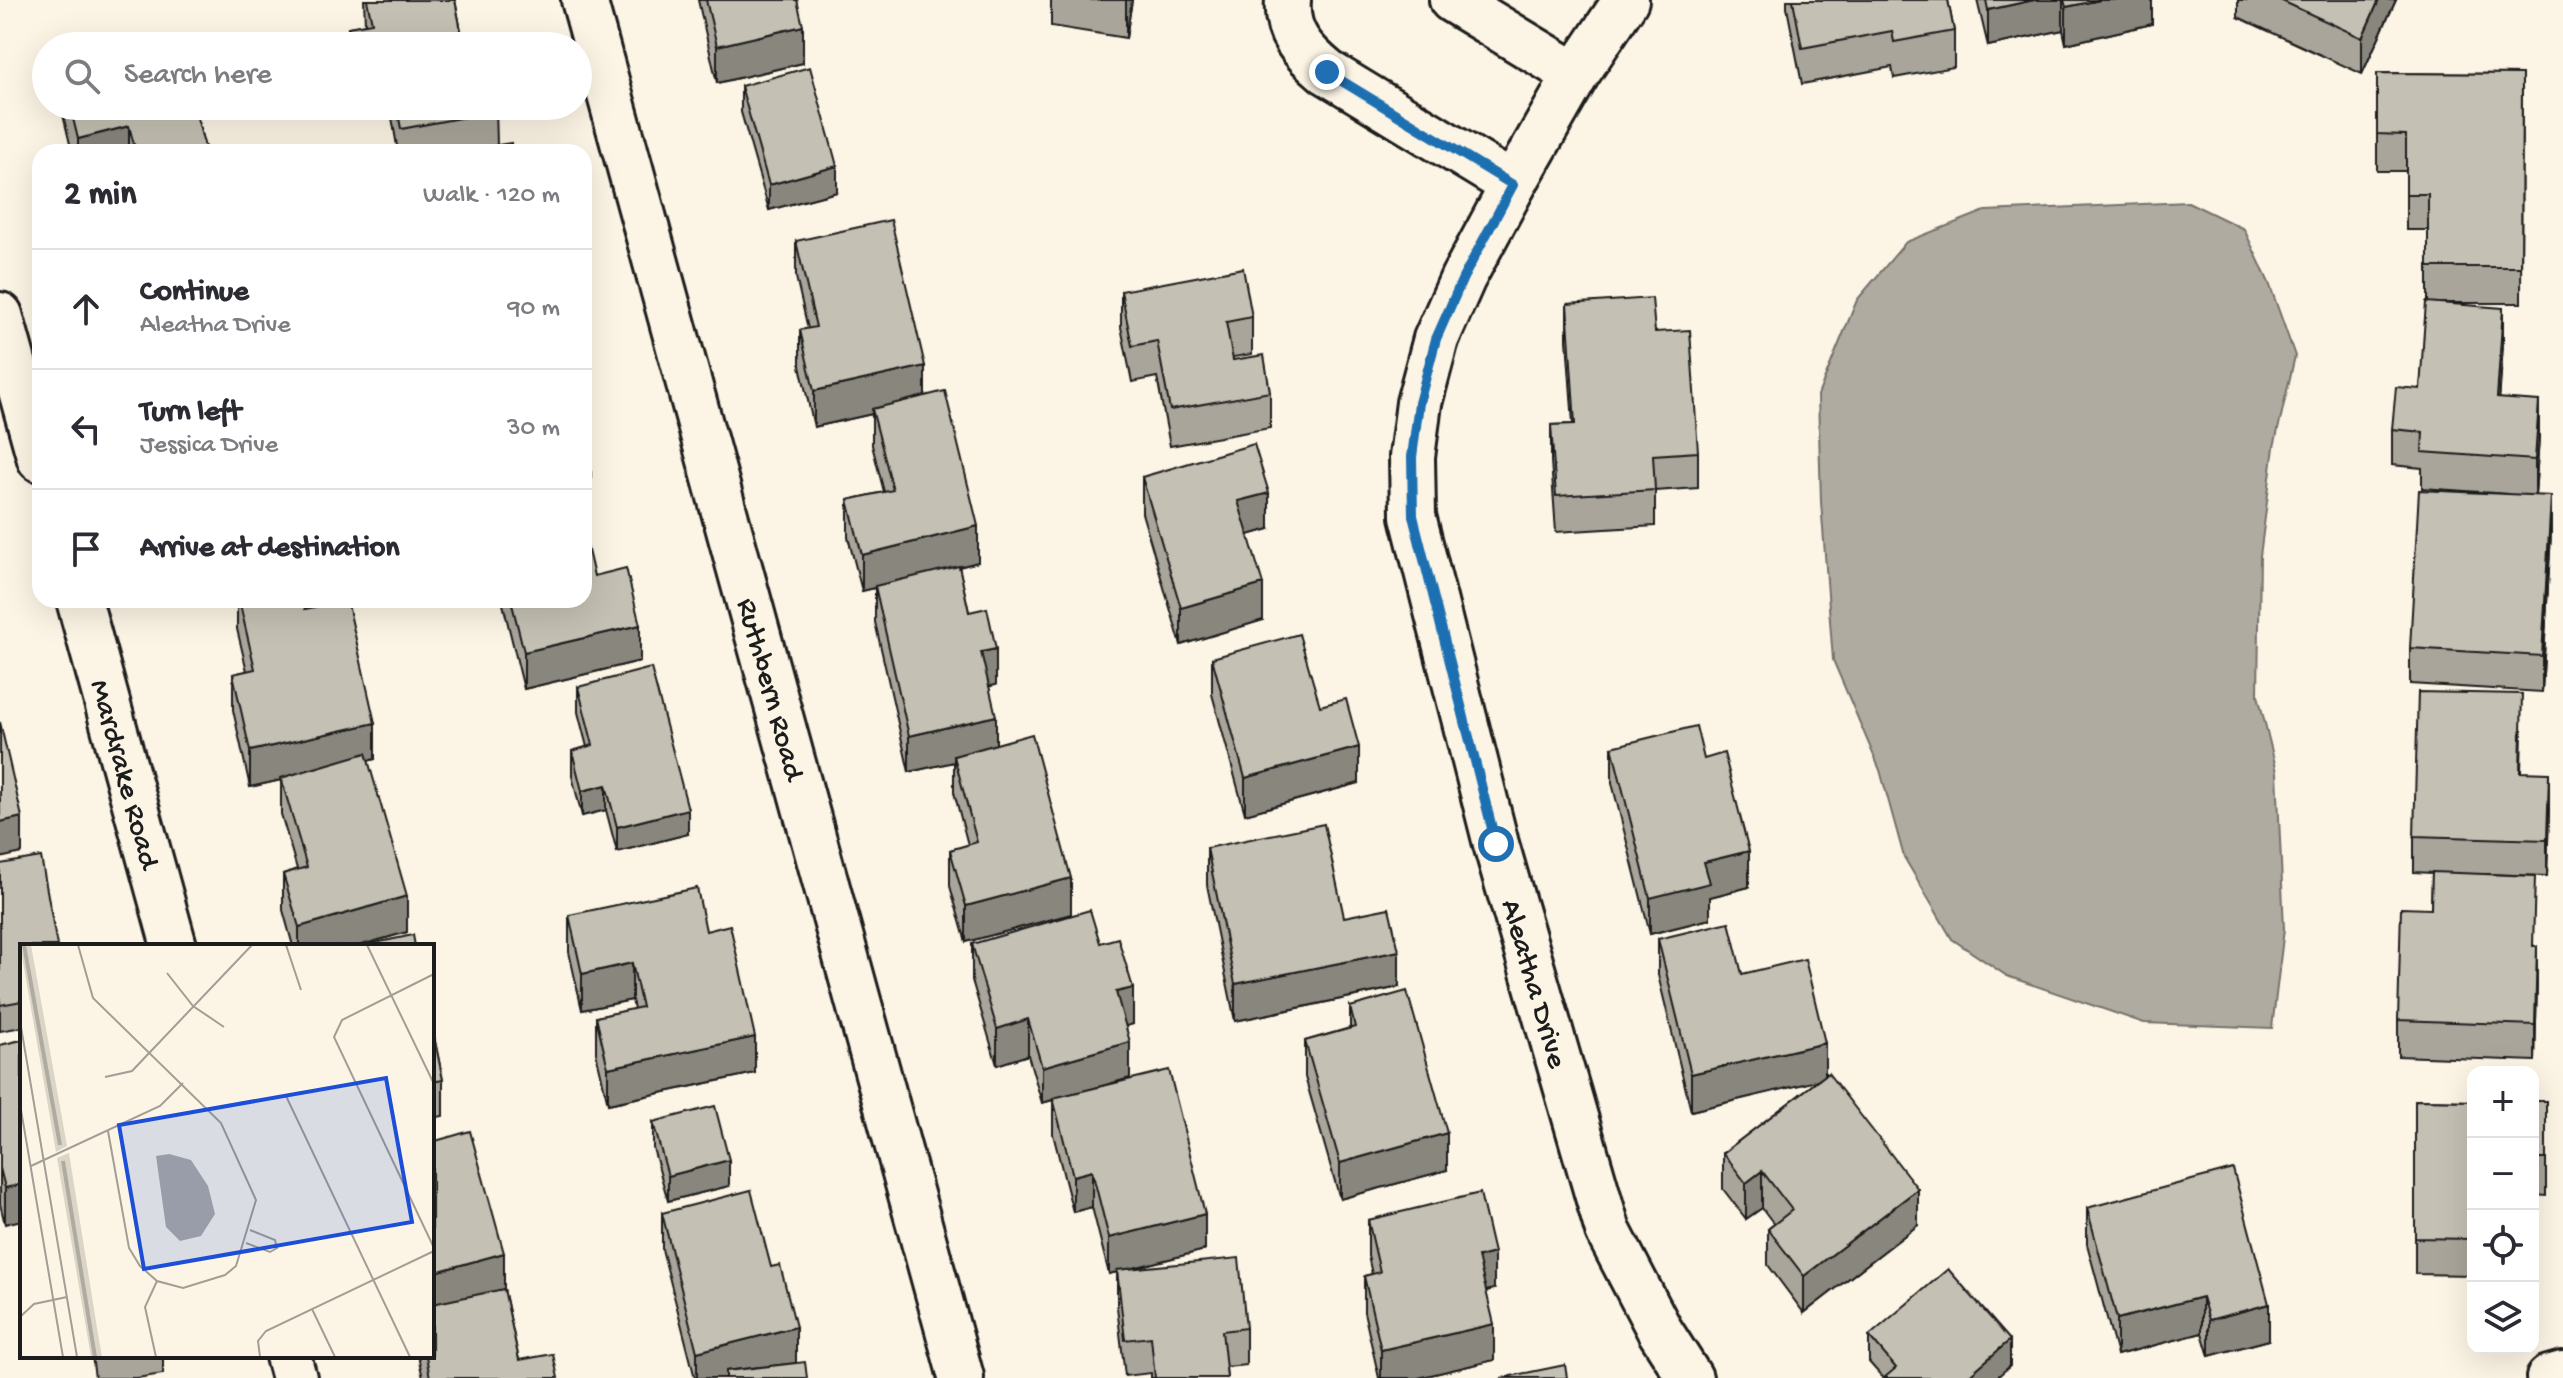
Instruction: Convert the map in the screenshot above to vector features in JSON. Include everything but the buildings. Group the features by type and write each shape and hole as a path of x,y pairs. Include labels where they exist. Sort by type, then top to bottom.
{"street":[{"name":"Ruthbern Road","path":"584,0 961,1377"},
{"path":"1288,0 1287,12 1292,33 1303,52 1327,72 1513,185"},
{"path":"1452,0 1576,75"},
{"name":"Aleatha Drive","path":"1626,0 1576,75 1513,185 1463,278 1436,339 1419,403 1412,457 1413,516 1496,844 1608,1231 1660,1331 1690,1378"},
{"path":"0,315 32,430"},
{"name":"Mardrake Road","path":"81,608 173,944"},
{"path":"289,1358 294,1378"},
{"path":"2549,1378 2563,1374"}],"shaded area":[{"path":"2188,202 2244,229 2269,283 2295,356 2274,447 2260,556 2258,695 2277,772 2284,929 2272,1028 2144,1023 2007,976 1952,939 1904,857 1880,770 1833,660 1821,502 1818,395 1857,300 1906,242 1985,211"}],"route":[{"path":"1327,72 1513,185 1463,278 1436,339 1419,403 1412,457 1413,516 1496,844"}]}
